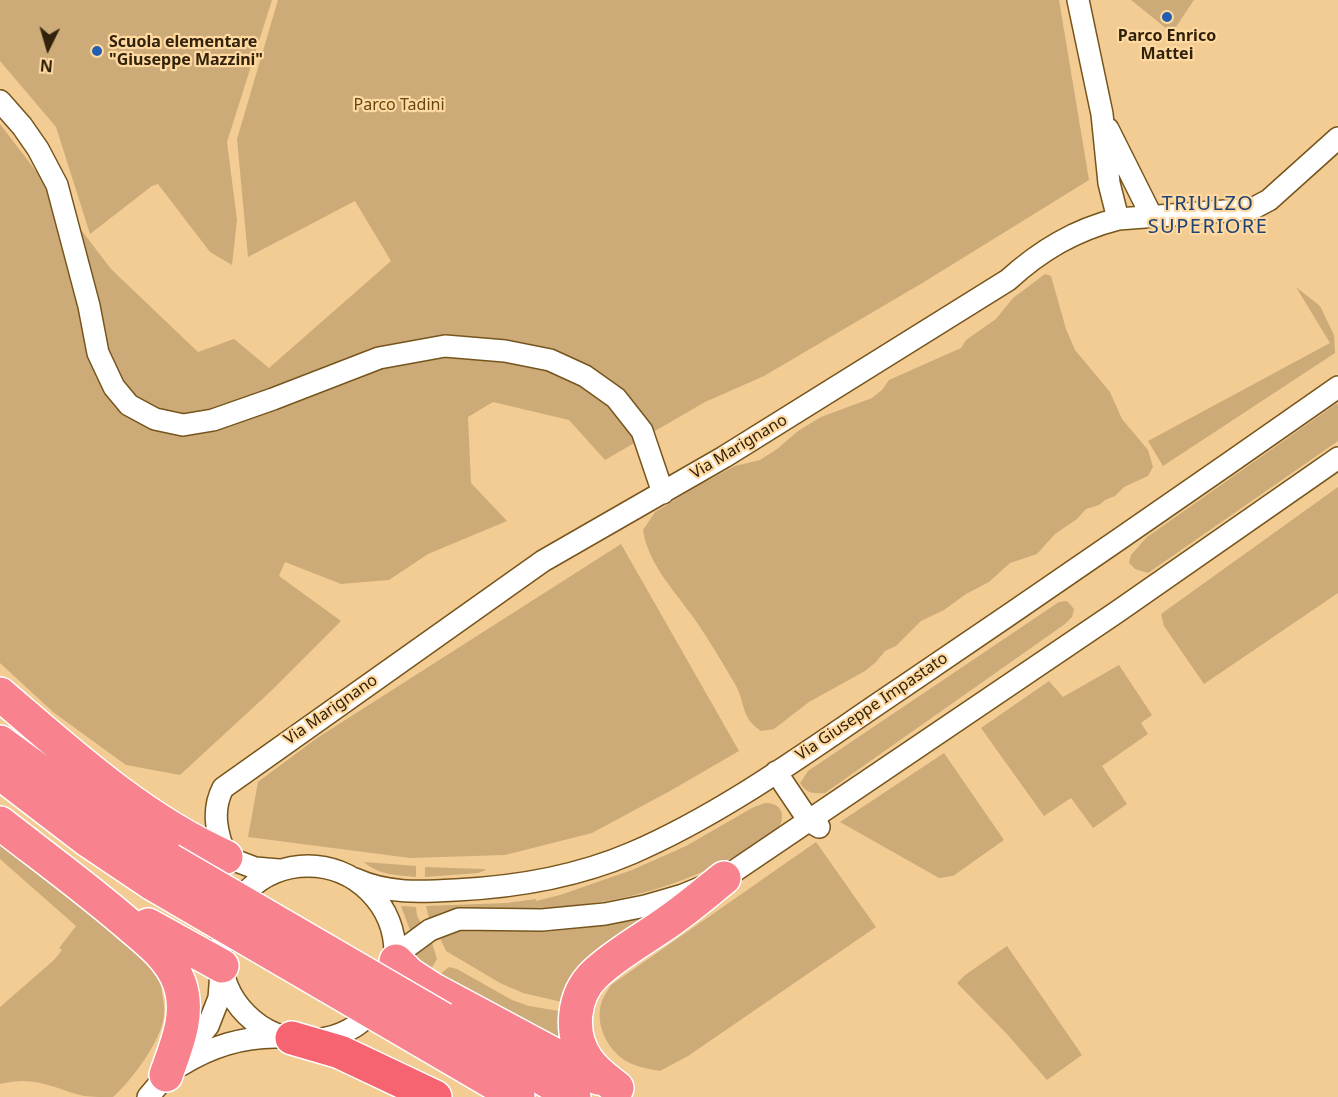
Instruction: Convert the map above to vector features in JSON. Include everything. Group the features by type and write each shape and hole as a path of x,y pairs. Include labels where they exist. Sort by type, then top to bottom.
{"highway":[{"path":"0,694 123,794 183,835 226,857"},
{"path":"0,742 114,825 162,872"},
{"path":"0,773 86,839 162,872 436,1032 574,1097"},
{"path":"0,823 87,889 168,961 180,983 183,1008 181,1029 157,1086"},
{"path":"626,1093 591,1065 579,1044 575,1022 576,1009 583,990 602,967 671,920 724,878"},
{"path":"87,889 222,966"},
{"path":"396,958 409,975 432,989 626,1093"},
{"path":"436,1032 518,1097"},
{"path":"292,1038 340,1052 435,1097"}],"street":[{"path":"1078,0 1102,114 1109,183 1118,219"},
{"path":"0,101 38,149 57,185 89,306 98,353 114,387 129,405 155,418 183,425 213,420 379,358 445,346 505,351 550,360 585,376 616,398 642,430 663,493"},
{"path":"1102,114 1151,215"},
{"name":"Via Marignano","path":"226,857 218,834 216,817 220,794 227,784 543,561 724,457 1008,280 1028,262 1072,235 1096,224 1118,219 1151,215 1238,212 1252,209 1269,200 1338,138"},
{"name":"Via Giuseppe Impastato","path":"355,879 389,890 421,892 516,885 549,879 608,862 655,842 711,812 776,772 1086,563 1338,387"},
{"path":"396,958 430,930 459,919 542,920 605,914 683,895 724,878 815,825 1338,458"},
{"path":"776,772 815,825"},
{"path":"157,1086 201,1054 218,1047 256,1038 309,1040 330,1037 348,1030 377,1007 386,992 396,958 394,935 386,913 371,892 355,879 322,866 303,865 279,870 255,868 226,857"},
{"path":"157,1086 202,1035 212,1019 219,998 222,936 234,906 257,882 279,870"},
{"path":"222,966 229,990 244,1012 264,1028 292,1038"}],"green space":[{"path":"0,0 272,0 227,142 237,220 232,265 210,252 158,184 152,186 90,234 56,127 0,61"},
{"name":"Parco Tadini","path":"278,0 1059,0 1089,180 924,282 764,376 705,402 605,460 569,420 493,402 468,417 471,483 507,521 428,554 389,580 341,584 285,562 279,576 341,621 270,692 180,775 126,765 53,712 0,663 0,124 111,269 198,352 234,339 269,368 391,261 355,201 248,257 237,139"},
{"name":"Parco Enrico Mattei","path":"1131,0 1194,0 1172,33"},
{"path":"1045,274 1051,276 1066,329 1075,350 1110,392 1122,419 1148,450 1153,467 1148,476 1124,487 1115,496 1099,505 1086,509 1077,519 1055,534 1037,554 1010,563 989,582 966,594 944,610 921,621 896,646 885,651 865,671 809,702 774,729 761,731 746,715 735,684 693,617 656,565 643,530 655,512 701,484 735,466 760,460 798,431 821,417 872,398 889,380 961,348 966,340 996,319 1013,298"},
{"path":"1296,287 1320,306 1334,335 1335,353 1163,466 1148,441 1330,343"},
{"path":"1338,404 1338,441 1148,573 1135,569 1129,563 1131,555 1147,537"},
{"path":"1338,487 1338,593 1204,684 1164,626 1161,614"},
{"path":"621,544 739,751 592,833 505,855 410,858 248,837 258,782 317,738"},
{"path":"1067,601 1074,609 1072,617 1065,624 825,793 810,792 802,786 800,783 808,771 1059,602"},
{"path":"1119,665 1152,715 1141,723 1148,734 1102,766 1127,804 1093,828 1071,798 1044,816 981,728 1049,681 1063,697"},
{"path":"944,753 1004,840 953,876 939,878 840,822"},
{"path":"765,803 776,805 782,813 779,826 770,835 730,859 677,882 642,893 590,903 537,908 539,910 461,908 429,919 426,906 506,903 536,899 536,901 560,895 632,870 686,846 752,808"},
{"path":"0,834 162,976 164,1013 159,1034 129,1081 113,1097 84,1096 34,1082 0,1084 0,1007 54,960 62,950 59,948 76,926 0,859"},
{"path":"816,842 876,927 688,1056 660,1071 635,1065 617,1054 605,1038 600,1020 602,1001 611,985"},
{"path":"364,862 416,866 416,877 375,870"},
{"path":"425,867 486,870 478,873 425,877"},
{"path":"401,906 416,907 421,923 410,930"},
{"path":"652,915 566,1003 523,993 500,983 446,951 440,938 456,931 469,929 546,932 601,926"},
{"path":"432,943 437,959 430,971 416,955"},
{"path":"1007,946 1082,1055 1047,1080 1006,1033 957,983"},
{"path":"449,967 457,969 512,1000 529,1006 565,1012 568,1044 438,976"}],"place":[{"name":"Parco Enrico Mattei","path":"1167,17"},
{"name":"Scuola elementare \"Giuseppe Mazzini\"","path":"97,51"}],"district":[{"name":"TRIULZO SUPERIORE","path":"1208,216"}]}
